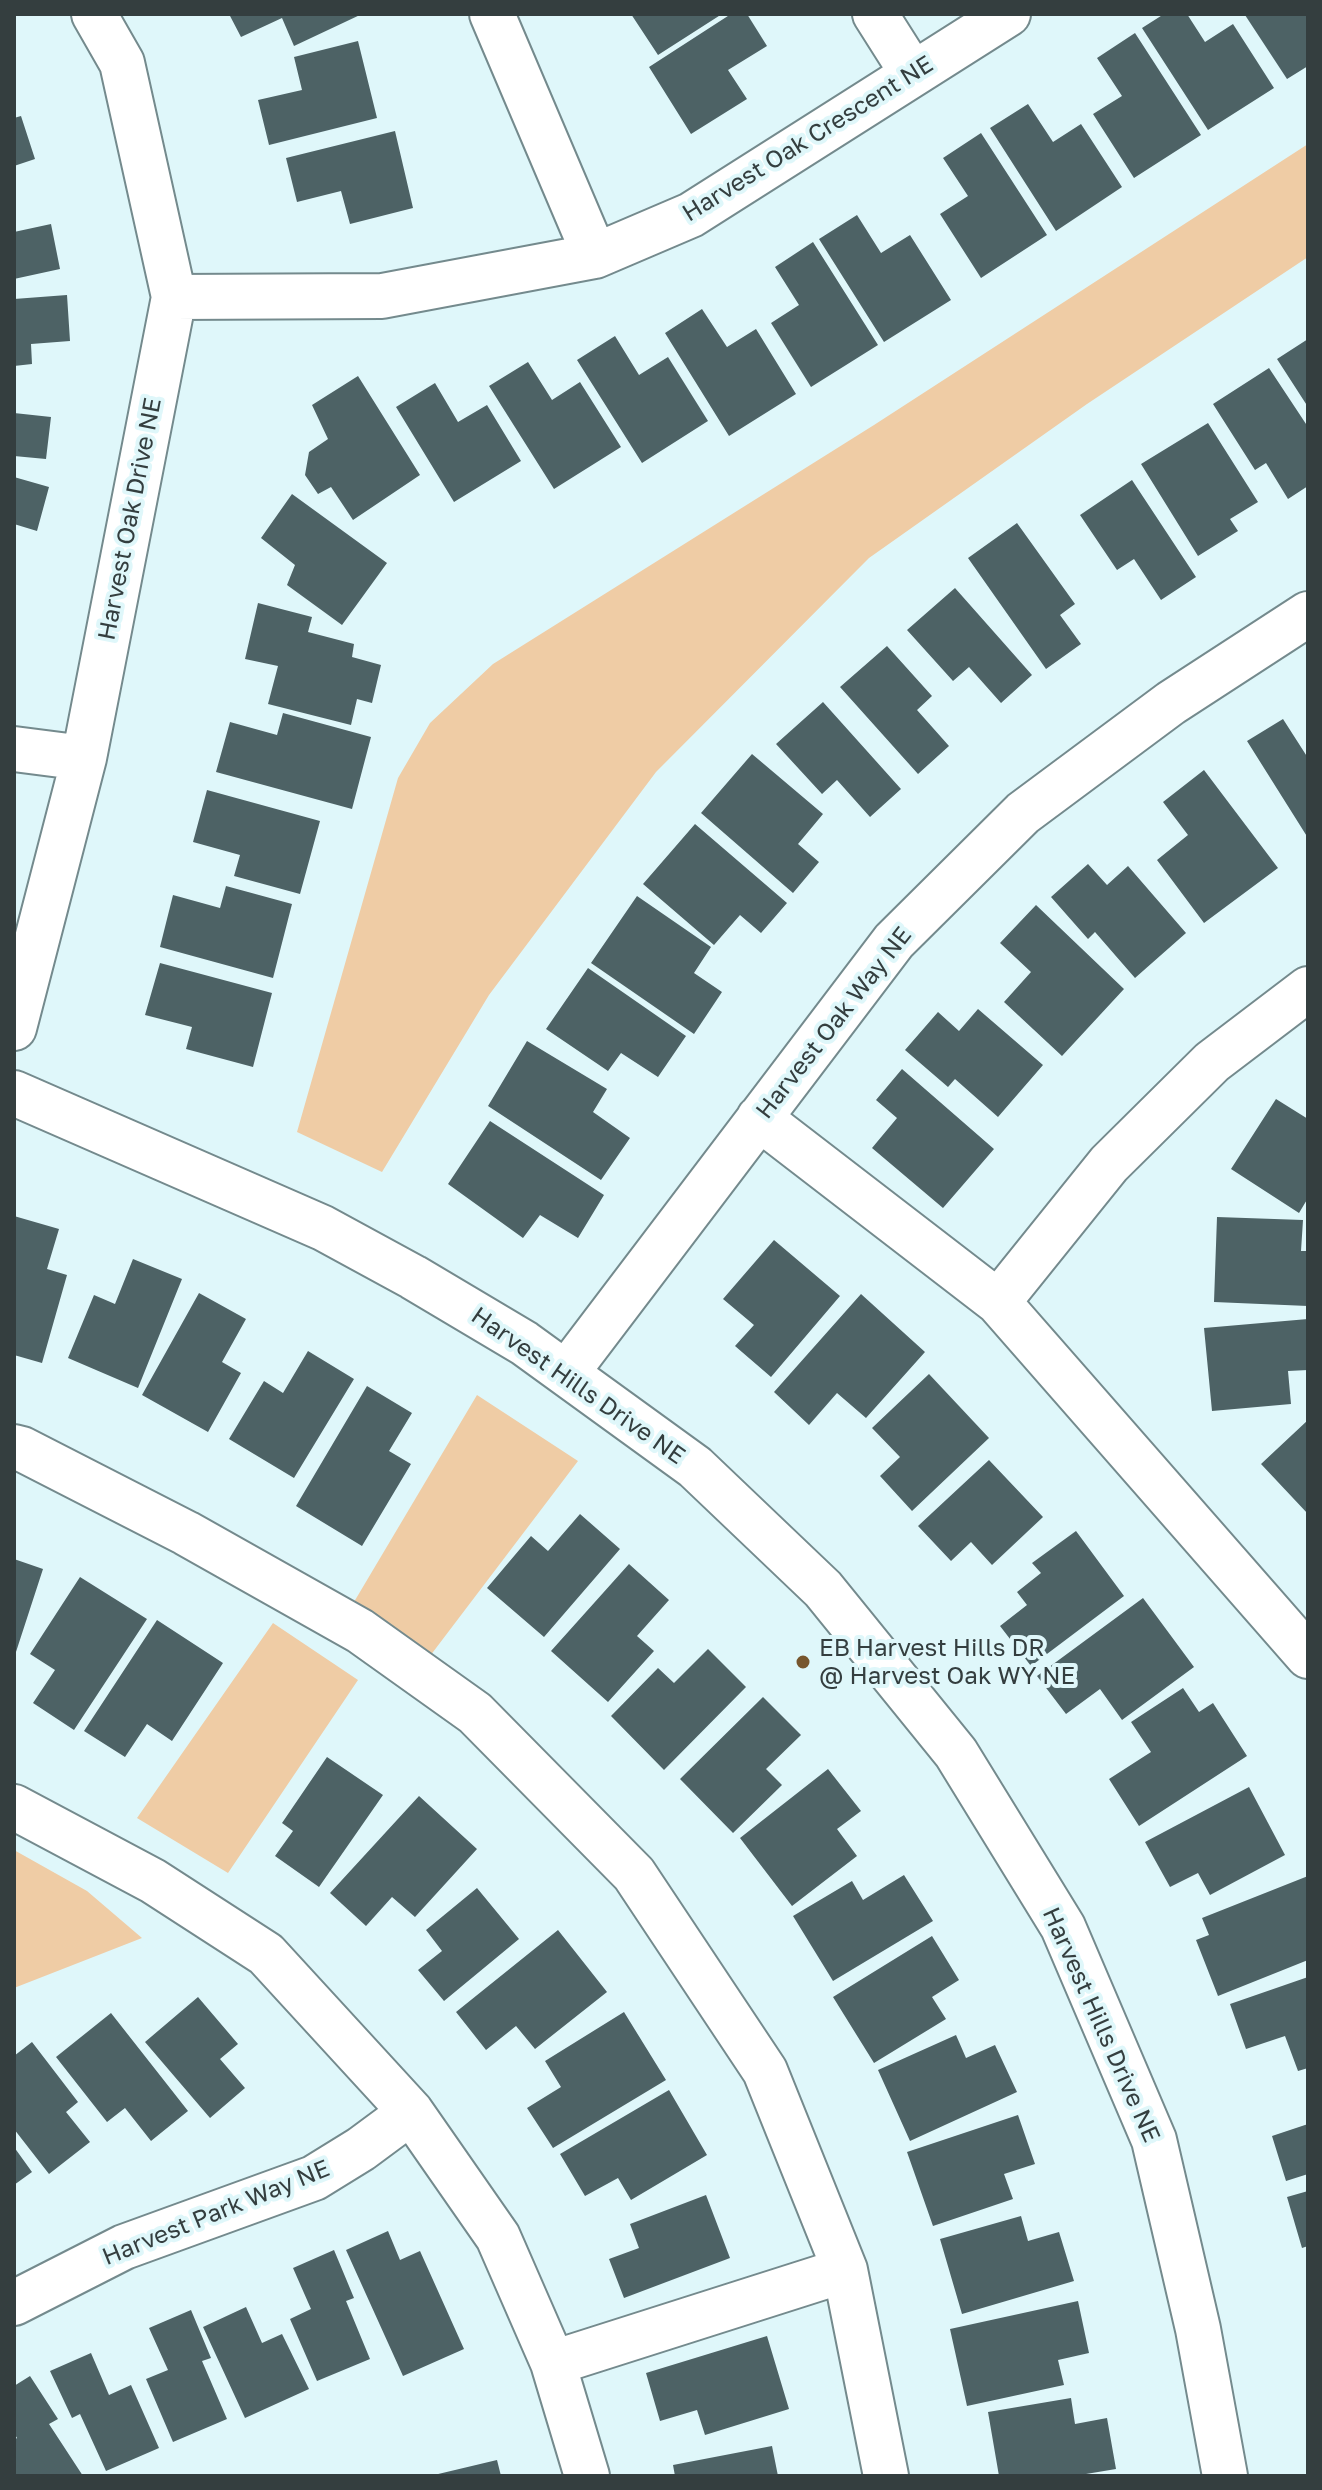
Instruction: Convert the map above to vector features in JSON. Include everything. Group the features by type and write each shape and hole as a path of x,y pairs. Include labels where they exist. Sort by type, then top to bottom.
{"street":[{"name":"Harvest Oak Drive NE","path":"14,1028 84,758 174,297 122,63 94,14"},
{"path":"492,14 595,256"},
{"path":"875,14 913,74"},
{"name":"Harvest Oak Crescent NE","path":"174,297 382,296 595,256 691,215 1008,14"},
{"name":"Harvest Oak Way NE","path":"567,1372 894,941 1023,813 1171,703 1308,614"},
{"path":"14,749 84,758"},
{"path":"998,1302 1109,1164 1212,1062 1308,989"},
{"name":"Harvest Hills Drive NE","path":"14,1093 323,1228 524,1343 695,1467 823,1589 956,1753 1063,1927 1154,2140 1198,2329 1225,2476"},
{"path":"759,1118 998,1302 1308,1656"},
{"path":"14,1447 186,1533 360,1631 475,1713 634,1874 765,2071 845,2270 886,2476"},
{"path":"14,1807 153,1881 266,1954 411,2112 498,2237 553,2363 587,2476"},
{"name":"Harvest Park Way NE","path":"14,2303 124,2247 314,2178 361,2149 411,2112"},
{"path":"553,2363 845,2270"}],"shaded area":[{"path":"1308,144 1308,257 1087,404 869,558 656,772 489,995 382,1172 297,1132 398,778 430,723 493,664 874,425"},
{"path":"477,1395 578,1461 430,1656 351,1607"},
{"path":"273,1623 358,1680 228,1873 137,1818"},
{"path":"14,1850 87,1891 142,1938 14,1988"}],"building":[{"path":"229,14 362,14 294,46 282,18 241,37"},
{"path":"631,14 722,14 658,55"},
{"path":"731,14 747,14 767,46 728,70 747,99 691,134 649,67"},
{"path":"1164,14 1187,14 1205,42 1233,24 1274,88 1208,130 1142,28"},
{"path":"1308,14 1308,66 1287,79 1245,15"},
{"path":"1135,33 1201,135 1134,178 1093,114 1122,96 1097,58"},
{"path":"358,41 377,118 269,145 258,100 302,90 294,57"},
{"path":"1028,104 1053,142 1081,124 1122,187 1056,231 990,128"},
{"path":"21,116 35,159 14,166 14,118"},
{"path":"395,131 413,208 350,224 341,191 297,202 286,158"},
{"path":"981,133 1047,235 981,278 940,214 968,196 943,158"},
{"path":"857,215 881,253 910,235 951,300 884,342 819,239"},
{"path":"51,224 60,269 14,279 14,232"},
{"path":"813,242 878,345 811,387 771,323 799,305 775,267"},
{"path":"67,295 70,341 31,344 32,364 14,366 14,299"},
{"path":"702,309 727,347 756,329 796,394 729,436 665,333"},
{"path":"615,336 639,375 668,357 708,421 642,463 577,360"},
{"path":"1308,339 1308,407 1277,359"},
{"path":"528,362 552,400 580,382 621,447 554,489 489,386"},
{"path":"1269,368 1308,427 1308,486 1288,499 1266,463 1255,470 1213,404"},
{"path":"358,376 420,475 353,520 331,487 318,494 305,475 309,452 328,439 312,405"},
{"path":"435,383 458,422 487,405 521,461 454,502 396,407"},
{"path":"14,413 51,417 46,459 14,456"},
{"path":"1208,423 1258,502 1230,519 1238,531 1198,556 1141,464"},
{"path":"14,477 49,487 37,531 14,524"},
{"path":"1132,480 1196,577 1161,600 1134,559 1117,570 1080,515"},
{"path":"292,494 387,563 342,625 287,585 295,565 261,538"},
{"path":"1017,523 1075,604 1060,615 1081,644 1046,669 968,558"},
{"path":"955,588 1032,675 1001,703 969,667 953,681 907,630"},
{"path":"258,603 312,617 308,632 354,644 352,657 381,665 372,703 357,699 351,725 268,704 278,666 245,659"},
{"path":"887,646 932,696 917,710 949,746 918,774 840,687"},
{"path":"823,702 901,789 870,817 837,780 822,794 776,744"},
{"path":"283,713 371,737 352,809 216,772 230,722 277,735"},
{"path":"1283,719 1308,758 1308,838 1247,741"},
{"path":"752,754 823,814 798,844 819,862 793,893 701,813"},
{"path":"1204,770 1278,868 1204,923 1157,860 1188,835 1163,802"},
{"path":"207,790 320,821 300,894 234,876 240,855 193,842"},
{"path":"695,824 787,903 761,933 740,915 714,945 643,884"},
{"path":"1088,864 1107,885 1128,866 1186,933 1135,978 1095,932 1088,939 1051,897"},
{"path":"226,886 292,904 273,978 160,947 173,895 220,908"},
{"path":"637,896 711,947 694,973 722,992 694,1034 591,963"},
{"path":"1036,905 1124,989 1062,1056 1004,1002 1031,972 1000,943"},
{"path":"160,963 272,993 253,1067 186,1049 192,1027 145,1015"},
{"path":"588,968 686,1036 658,1077 621,1053 608,1071 546,1029"},
{"path":"978,1009 1043,1065 998,1117 955,1079 948,1087 905,1050 938,1012 959,1031"},
{"path":"527,1041 607,1089 593,1112 630,1138 601,1180 488,1106"},
{"path":"902,1069 994,1149 943,1208 872,1148 897,1118 876,1100"},
{"path":"1276,1099 1308,1119 1308,1198 1299,1213 1231,1169"},
{"path":"490,1121 604,1195 578,1238 540,1215 523,1238 448,1184"},
{"path":"14,1216 59,1229 47,1269 67,1275 42,1363 14,1355"},
{"path":"1217,1217 1303,1220 1301,1251 1308,1251 1308,1306 1214,1302"},
{"path":"774,1240 840,1296 771,1377 735,1346 754,1325 723,1299"},
{"path":"133,1259 182,1279 138,1388 68,1358 94,1295 115,1304"},
{"path":"199,1293 246,1319 222,1362 241,1373 208,1432 142,1395"},
{"path":"861,1294 925,1352 866,1418 837,1393 809,1425 774,1392"},
{"path":"1308,1319 1308,1370 1288,1371 1291,1404 1212,1411 1204,1328"},
{"path":"308,1351 354,1379 294,1478 229,1439 264,1381 283,1393"},
{"path":"929,1374 989,1438 912,1511 880,1476 900,1457 872,1428"},
{"path":"367,1386 412,1413 389,1451 411,1464 362,1546 296,1506"},
{"path":"1308,1420 1308,1514 1261,1464"},
{"path":"989,1460 1043,1517 992,1565 971,1542 951,1561 918,1526"},
{"path":"580,1514 620,1549 544,1637 487,1588 531,1536 548,1551"},
{"path":"1076,1531 1124,1596 1031,1666 1000,1626 1027,1605 1017,1592 1041,1573 1032,1563"},
{"path":"14,1559 43,1569 15,1655 14,1655"},
{"path":"629,1564 669,1600 637,1636 654,1651 608,1702 551,1651"},
{"path":"80,1577 147,1619 74,1730 33,1703 55,1670 30,1654"},
{"path":"1143,1598 1194,1667 1122,1720 1100,1689 1066,1714 1037,1676"},
{"path":"157,1620 223,1663 172,1741 147,1724 125,1757 84,1731"},
{"path":"708,1649 746,1687 664,1770 611,1716 658,1668 674,1683"},
{"path":"1183,1688 1199,1712 1213,1703 1247,1756 1139,1826 1109,1779 1151,1752 1131,1722"},
{"path":"763,1697 801,1735 766,1769 782,1785 733,1833 680,1779"},
{"path":"327,1757 383,1795 319,1887 275,1856 293,1831 282,1823"},
{"path":"828,1769 861,1811 837,1829 857,1856 792,1906 740,1838"},
{"path":"1249,1787 1285,1855 1210,1895 1198,1873 1170,1887 1145,1842"},
{"path":"419,1796 477,1849 415,1917 392,1897 366,1926 330,1893"},
{"path":"904,1875 933,1921 833,1981 793,1916 852,1881 863,1900"},
{"path":"1308,1876 1308,1960 1218,1996 1196,1940 1209,1935 1202,1918"},
{"path":"477,1888 519,1939 444,2001 418,1970 442,1951 426,1930"},
{"path":"558,1930 607,1992 535,2049 516,2026 486,2050 456,2012"},
{"path":"932,1936 959,1980 932,1997 946,2019 874,2063 833,1997"},
{"path":"1308,1977 1308,2068 1298,2071 1285,2036 1246,2049 1230,2004"},
{"path":"198,1997 238,2044 220,2059 245,2088 210,2118 145,2042"},
{"path":"624,2012 666,2080 553,2148 527,2108 561,2087 545,2061"},
{"path":"111,2013 188,2111 151,2141 125,2108 107,2122 56,2057"},
{"path":"956,2035 966,2058 995,2045 1017,2092 910,2141 878,2070"},
{"path":"32,2042 78,2102 66,2112 90,2142 49,2174 14,2129 14,2056"},
{"path":"669,2090 707,2155 631,2200 618,2178 585,2196 560,2154"},
{"path":"1018,2115 1035,2164 1004,2174 1013,2199 933,2226 907,2152"},
{"path":"1308,2124 1308,2174 1286,2181 1272,2136"},
{"path":"14,2147 32,2172 14,2185"},
{"path":"1308,2191 1308,2246 1302,2248 1287,2197"},
{"path":"706,2195 730,2258 624,2298 609,2259 639,2248 630,2224"},
{"path":"1021,2216 1028,2241 1059,2232 1074,2281 962,2314 940,2239"},
{"path":"388,2231 400,2260 420,2251 464,2349 403,2376 346,2250"},
{"path":"334,2250 354,2298 346,2301 370,2359 317,2381 290,2319 311,2309 293,2268"},
{"path":"1078,2301 1089,2353 1058,2360 1064,2385 967,2406 950,2329"},
{"path":"246,2307 262,2343 282,2334 309,2389 245,2418 203,2327"},
{"path":"191,2310 211,2358 202,2361 227,2419 173,2442 146,2379 168,2370 149,2328"},
{"path":"767,2336 789,2409 705,2435 697,2410 660,2421 646,2373"},
{"path":"91,2353 109,2395 131,2385 159,2448 106,2471 80,2414 72,2418 50,2371"},
{"path":"30,2376 58,2419 49,2424 83,2476 14,2476 14,2440 17,2438 14,2433 14,2386"},
{"path":"1071,2398 1075,2424 1107,2418 1116,2469 1074,2476 999,2476 988,2412"},
{"path":"772,2446 778,2476 675,2476 673,2465"},
{"path":"497,2460 501,2476 434,2476 434,2475"}],"place":[{"name":"EB Harvest Hills DR @ Harvest Oak WY NE","path":"803,1662"}]}
